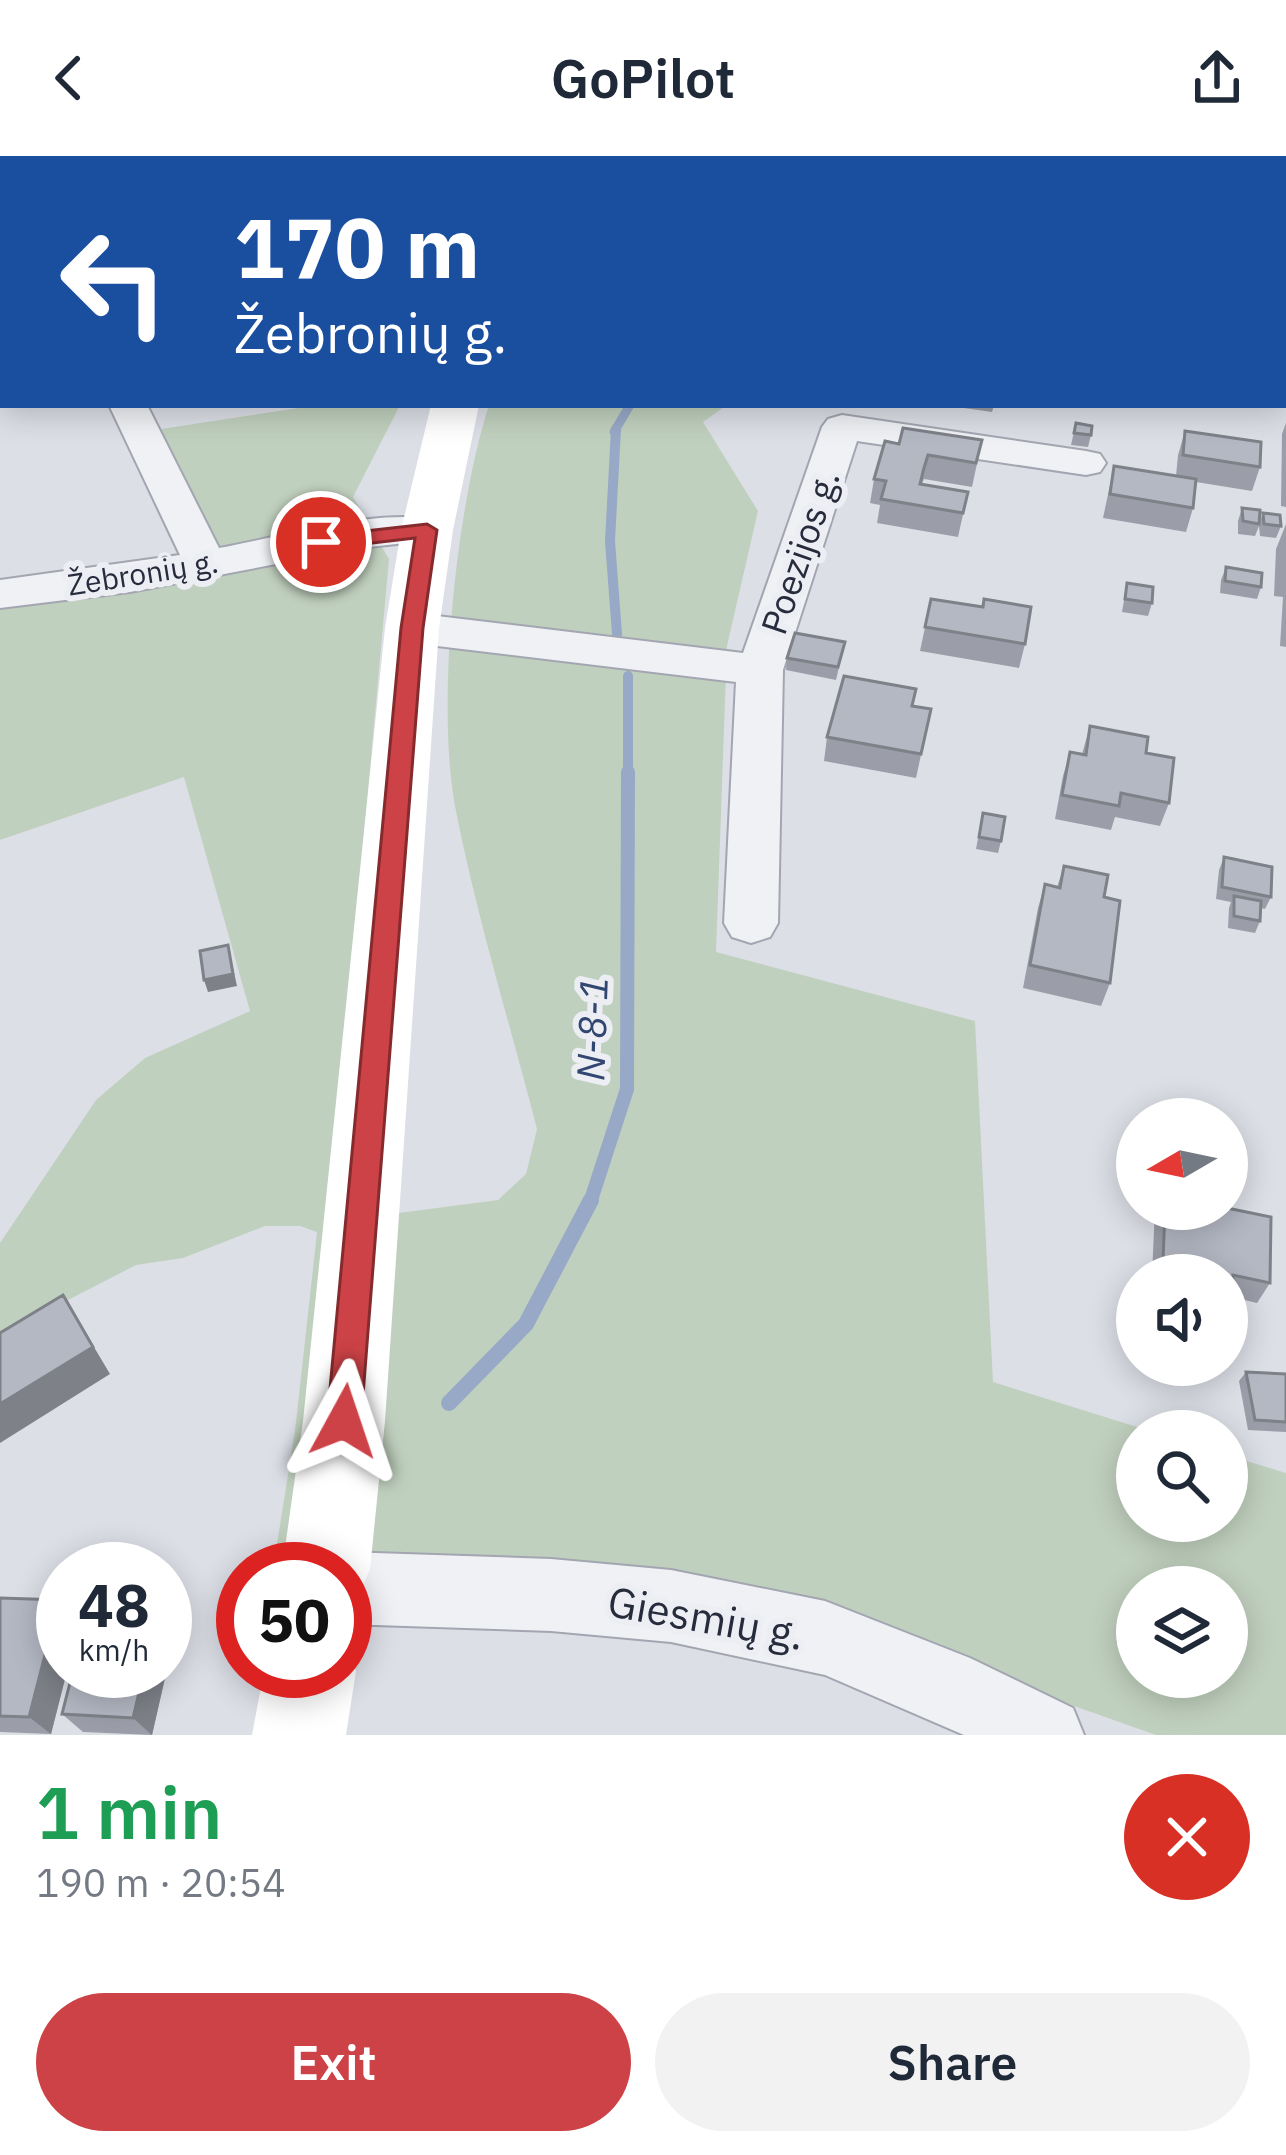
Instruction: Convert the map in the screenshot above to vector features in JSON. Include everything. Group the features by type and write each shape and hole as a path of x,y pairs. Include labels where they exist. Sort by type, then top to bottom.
{"main road":[{"path":"329,1542 344,1421 412,628 427,530 454,408"},
{"path":"299,1735 305,1698"}],"street":[{"path":"129,408 206,566"},
{"name":"Poezijos g.","path":"751,923 760,670 842,427 1085,463"},
{"name":"Žebronių g.","path":"0,594 206,566 360,535 427,530"},
{"path":"412,628 760,670"},
{"name":"Giesmių g.","path":"372,1589 551,1594 671,1606 825,1638 944,1685 1046,1735"}],"green space":[{"path":"298,408 398,408 353,497 389,559 332,1190 290,1542 277,1542 317,1232 300,1226 265,1226 183,1258 136,1265 0,1335 0,1243 96,1100 145,1058 250,1011 184,777 0,840 0,606 179,558 122,435"},
{"path":"488,408 723,408 703,422 758,511 727,646 716,952 975,1021 993,1382 1116,1420 1116,1542 1248,1542 1248,1461 1286,1473 1286,1735 1156,1735 806,1611 372,1562 391,1214 498,1200 526,1174 537,1129 474,891 450,768 449,664 459,551"}],"building":[{"path":"1076,423 1092,426 1091,435 1074,433"},
{"path":"903,428 982,440 976,463 928,455 924,468 920,484 968,492 963,513 881,499 886,481 874,479 885,441 899,444"},
{"path":"1185,431 1261,442 1260,467 1183,455"},
{"path":"1114,466 1196,479 1193,508 1110,494"},
{"path":"1242,508 1260,510 1259,524 1243,521"},
{"path":"1263,513 1280,515 1281,526 1264,524"},
{"path":"1226,567 1262,573 1261,587 1225,581"},
{"path":"1127,583 1153,587 1152,603 1125,599"},
{"path":"931,599 983,607 984,599 1031,607 1025,644 925,627"},
{"path":"795,633 845,642 838,667 787,658"},
{"path":"844,676 916,689 912,706 931,709 921,754 827,737"},
{"path":"1090,726 1148,737 1146,753 1174,758 1169,803 1121,793 1119,806 1062,795 1070,752 1086,755"},
{"path":"983,813 1005,817 1001,841 979,837"},
{"path":"1224,857 1272,867 1271,897 1222,887"},
{"path":"1064,866 1108,875 1104,897 1120,901 1110,983 1030,965 1045,884 1060,888"},
{"path":"1234,896 1261,901 1260,921 1234,916"},
{"path":"228,945 233,974 204,980 200,951"},
{"path":"1248,1212 1271,1217 1270,1283 1248,1278 1248,1254 1163,1254 1164,1230 1248,1230"},
{"path":"63,1295 93,1347 0,1404 0,1333"},
{"path":"1248,1372 1286,1374 1286,1422 1255,1420"},
{"path":"0,1598 36,1599 36,1690 29,1717 0,1716"},
{"path":"66,1698 138,1698 133,1718 62,1714"}],"waterway":[{"name":"N-8-1","path":"614,432 628,408"},
{"name":"N-8-1","path":"616,429 610,541 617,634"},
{"name":"N-8-1","path":"628,676 628,772"},
{"name":"N-8-1","path":"591,1200 627,1089 628,772"},
{"name":"N-8-1","path":"449,1403 526,1324 591,1200"}],"route":[{"path":"321,542 427,530 412,628 344,1421"}]}
